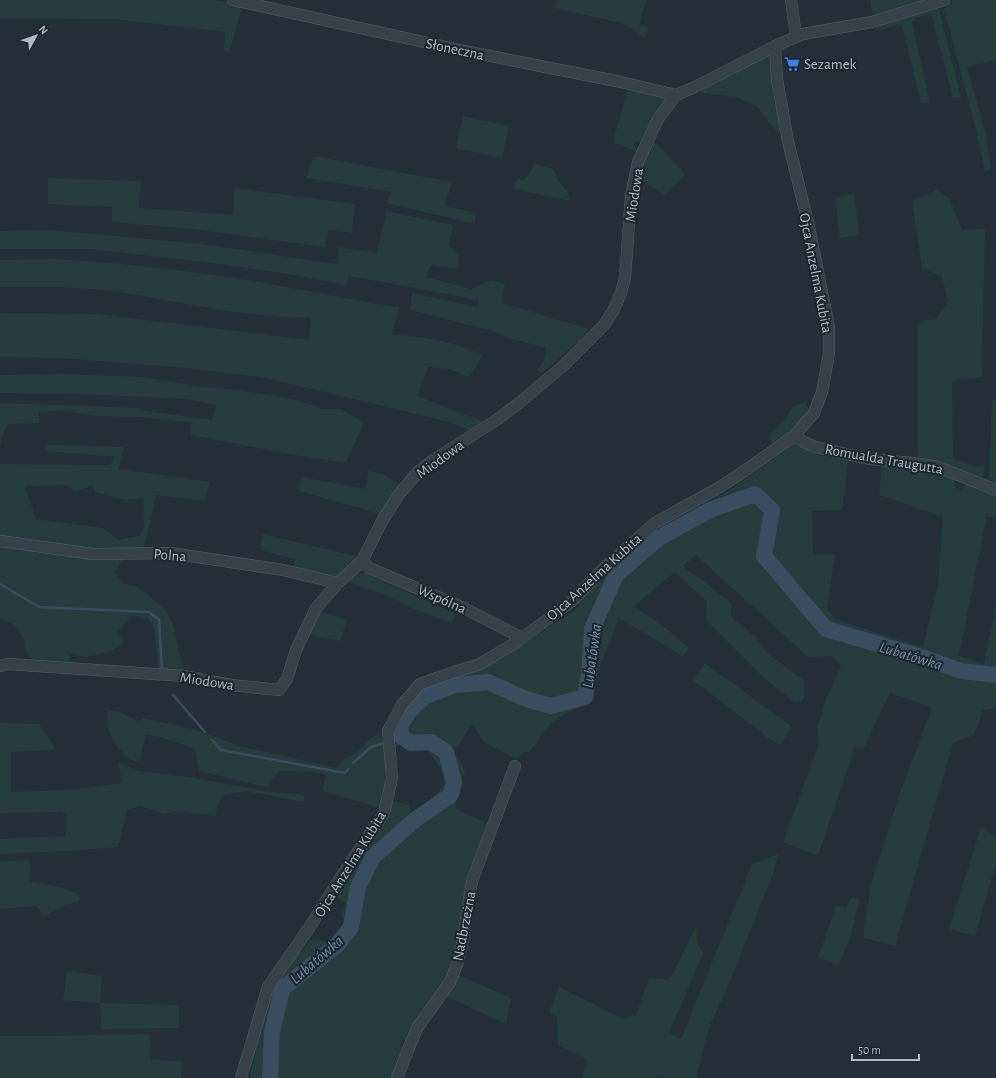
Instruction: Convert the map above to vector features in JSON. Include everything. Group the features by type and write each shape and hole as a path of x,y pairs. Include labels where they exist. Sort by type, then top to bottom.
{"street":[{"name":"Słoneczna","path":"233,0 460,50 621,82 676,95"},
{"path":"791,0 796,36"},
{"path":"676,95 695,88 796,36 872,22 944,0"},
{"name":"Ojca Anzelma Kubita","path":"241,1078 268,988 384,814 392,778 388,731 402,705 420,684 480,664 522,638 573,600 605,567 655,523 720,487 743,472 794,436 814,413 822,392 829,353 829,327 809,227 788,141 777,79 775,46"},
{"name":"Miodowa","path":"0,666 8,664 184,676 231,685 279,690 287,679 296,650 316,608 338,583 362,560 382,521 400,493 418,472 432,461 498,419 519,403 564,366 604,325 613,311 621,293 625,278 631,196 638,162 658,119 676,95"},
{"name":"Romualda Traugutta","path":"794,436 815,447 869,459 938,467 996,490"},
{"name":"Polna","path":"0,541 93,554 170,554 283,570 338,583"},
{"name":"Wspólna","path":"362,560 370,568 464,608 522,638"},
{"name":"Nadbrzeżna","path":"397,1078 418,1027 450,982 457,965 462,945 472,881 515,766"}],"green space":[{"path":"0,0 213,0 243,5 229,53 224,49 225,32 114,19 0,18"},
{"path":"557,0 646,0 639,25 648,27 645,38 625,24 555,8"},
{"path":"870,0 922,0 923,3 873,18"},
{"path":"953,0 996,0 996,60 967,67 986,135 991,170 985,171 974,122 944,9 945,5"},
{"path":"937,7 939,9 961,97 953,98 931,14 915,18 912,22 930,103 921,104 902,25 876,30 876,26"},
{"path":"767,53 770,56 781,130 779,134 757,107 736,97 701,93 700,90"},
{"path":"628,88 667,97 668,100 640,142 635,142 634,146 637,148 636,151 613,142"},
{"path":"463,116 509,126 502,158 456,148"},
{"path":"653,140 685,174 665,196 640,179 638,176"},
{"path":"314,156 452,182 445,206 476,213 475,224 387,203 391,192 306,178"},
{"path":"534,164 554,169 558,180 567,191 570,201 513,189 517,179 523,180 528,176"},
{"path":"48,178 141,181 139,208 232,215 235,188 355,204 352,233 328,230 325,247 192,229 112,222 112,207 48,204"},
{"path":"936,190 950,199 962,230 985,229 982,377 952,381 953,459 979,467 982,465 985,467 984,476 981,479 921,461 918,454 918,325 921,321 936,319 948,301 942,277 922,268 912,201"},
{"path":"854,193 859,235 840,238 835,198"},
{"path":"386,211 453,225 449,246 459,255 457,269 431,265 426,277 471,289 491,280 505,284 502,303 589,329 581,339 542,373 537,370 543,361 546,348 505,337 492,331 410,310 412,293 478,307 479,301 349,276 347,285 288,274 205,262 91,249 0,249 0,231 43,230 201,244 337,264 339,247 377,253"},
{"path":"54,259 203,273 399,307 392,335 439,340 473,350 483,355 469,377 450,369 428,367 417,396 484,422 469,430 449,422 266,378 186,368 61,358 0,357 0,313 98,314 309,340 311,318 281,317 226,311 108,290 63,287 0,287 0,260"},
{"path":"59,374 143,377 196,386 245,391 297,400 323,409 341,409 364,422 346,463 300,456 191,435 191,423 143,417 95,416 60,410 39,412 39,423 8,424 0,445 0,403 138,408 146,411 212,420 216,405 186,399 85,394 0,393 0,375"},
{"path":"992,399 996,399 996,487 993,485 989,476"},
{"path":"805,402 809,410 792,432 772,445 770,435 785,419 793,407"},
{"path":"794,444 820,455 849,459 842,510 812,511 813,554 835,555 827,609 836,620 923,647 938,584 943,517 879,495 882,464 912,466 954,478 955,488 962,491 966,482 996,495 996,518 985,516 986,520 959,656 984,664 996,603 996,708 983,710 974,735 953,743 895,946 863,938 871,884 901,790 932,708 890,693 864,748 855,747 818,856 783,842 818,746 817,728 827,696 841,666 833,656 808,657 696,555 683,566 732,603 731,616 757,638 768,654 804,680 804,699 796,704 766,680 706,620 707,602 675,572 634,606 668,630 689,648 683,656 619,618 586,703 557,719 548,727 529,753 525,751 517,760 484,742 472,725 457,748 451,746 465,771 455,797 456,809 488,824 478,847 467,880 465,910 451,966 445,983 410,1039 403,1039 400,1046 406,1048 394,1078 250,1078 264,1015 274,988 283,973 310,940 328,941 344,928 347,919 341,916 346,903 334,897 353,865 371,844 389,816 393,801 409,805 410,813 424,809 427,802 438,793 444,784 441,769 428,750 404,743 395,746 396,726 408,704 418,693 430,684 455,676 457,688 465,687 463,675 516,649 575,610 592,587 661,527 730,490"},
{"path":"49,445 124,447 119,469 210,482 205,501 156,495 143,549 102,551 0,537 0,464 110,465 114,457 46,451 44,448","holes":["66,485 75,491 93,486 96,492 125,500 143,498 144,526 139,536 118,540 103,528 36,519 25,486"]},
{"path":"369,470 382,474 401,485 381,516 366,510 299,491 301,477 365,489"},
{"path":"263,533 360,557 339,577 293,568 295,559 260,550"},
{"path":"0,544 46,552 125,556 115,572 124,584 137,586 166,610 173,625 183,670 159,672 154,628 148,618 131,616 117,633 123,638 122,645 109,652 87,657 70,654 71,665 33,662 24,646 25,640 13,624 0,619"},
{"path":"356,573 364,573 456,614 451,623 413,609 383,594 347,582"},
{"path":"321,611 347,620 340,641 308,635"},
{"path":"705,663 791,726 781,745 769,739 692,679"},
{"path":"107,710 119,712 138,721 143,718 197,730 239,746 337,768 344,758 356,754 370,738 379,734 383,738 386,753 383,793 380,808 322,791 326,775 314,772 280,771 270,780 269,788 199,771 195,749 164,738 146,734 139,762 134,761 125,755 114,742 108,727"},
{"path":"0,723 39,724 56,750 11,752 11,792 70,790 122,783 118,762 138,771 189,777 271,792 305,796 303,802 246,791 223,795 217,809 216,816 176,811 164,814 140,806 127,810 118,847 0,854 0,839 65,836 66,816 62,812 0,813"},
{"path":"981,827 996,837 996,863 975,936 949,929"},
{"path":"778,854 773,874 727,989 710,1025 696,1078 671,1078 657,1075 656,1078 582,1078 587,1060 558,1045 557,1017 549,1012 559,987 622,1018 636,1015 649,978 669,980 696,926 697,942 703,954 669,1033 681,1039 752,864"},
{"path":"29,860 31,882 60,887 79,894 80,901 66,905 43,917 39,909 35,906 0,909 0,862"},
{"path":"852,897 860,900 851,934 839,965 818,958 836,906 846,908"},
{"path":"67,971 102,976 100,1003 63,1000"},
{"path":"458,975 511,998 506,1024 447,997"},
{"path":"100,1003 179,1005 179,1028 101,1029"},
{"path":"149,1034 151,1059 183,1062 181,1078 0,1078 0,1036"}],"waterway":[{"name":"Lubatówka","path":"270,1078 272,1033 282,989 337,945 351,927 358,887 373,857 416,819 451,795 454,782 446,752 431,742 411,743 401,736 400,725 412,708 426,696 455,685 488,682 526,699 551,706 585,697 589,673 592,629 616,575 659,538 710,510 755,494 772,510 764,556 826,629 925,658 961,671 996,675"},
{"path":"0,584 39,607 149,612 159,620 162,671"},
{"path":"173,695 205,732"},
{"name":"Lubatówka","path":"396,739 401,736"},
{"path":"212,740 221,750 345,773 348,769"},
{"path":"353,763 371,747 384,743"}],"place":[{"name":"Sezamek","path":"792,64"}]}
